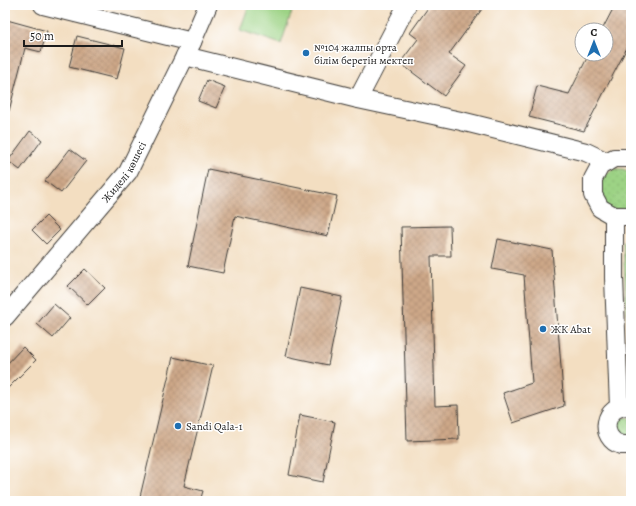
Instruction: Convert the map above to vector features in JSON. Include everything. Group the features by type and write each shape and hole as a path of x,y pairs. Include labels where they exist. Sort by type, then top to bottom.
{"street":[{"path":"43,5 358,99 586,152 607,162"},
{"name":"Жиделі көшесі","path":"6,315 128,172 189,49 208,5"},
{"path":"358,99 407,5"},
{"path":"630,158 614,158 600,166 593,179 593,195 600,208 622,216 614,278 625,406 611,413 607,422 607,432 613,440 621,445 631,445"}],"green space":[{"path":"249,5 294,5 281,44 240,30"},
{"path":"615,169 623,169 631,173 631,209 607,210 598,183 605,174"},
{"path":"631,230 631,364 629,357 623,242"},
{"path":"626,417 631,418 631,437 623,437 617,430 620,419"}],"building":[{"path":"430,5 485,5 449,54 466,66 444,96 400,63 418,39 410,33"},
{"path":"615,5 631,5 631,40 584,131 529,117 537,86 569,94 585,62 614,62 614,22 606,22"},
{"path":"7,20 47,31 41,52 25,48 9,111 5,111 5,27"},
{"path":"77,36 125,48 117,79 69,67"},
{"path":"207,80 225,87 216,108 198,101"},
{"path":"30,131 42,140 20,170 8,161"},
{"path":"70,149 86,161 61,193 45,181"},
{"path":"208,169 337,196 328,236 235,216 223,273 188,266"},
{"path":"46,216 60,230 46,244 32,230"},
{"path":"450,226 451,256 431,256 435,406 458,405 459,439 407,441 401,227"},
{"name":"ЖК Abat","path":"498,239 552,250 564,406 513,423 503,393 532,383 524,275 492,269"},
{"path":"85,269 105,288 88,305 68,286"},
{"path":"300,288 342,297 328,365 286,356"},
{"path":"54,304 70,318 53,338 37,324"},
{"path":"23,347 36,360 5,391 5,366"},
{"name":"Sandi Qala-1","path":"173,357 213,366 184,486 203,491 200,501 139,501"},
{"path":"300,415 335,422 323,482 289,475"}],"place":[{"name":"№104 жалпы орта білім беретін мектеп","path":"306,53"},
{"name":"ЖК Abat","path":"543,329"},
{"name":"Sandi Qala-1","path":"178,426"}]}
